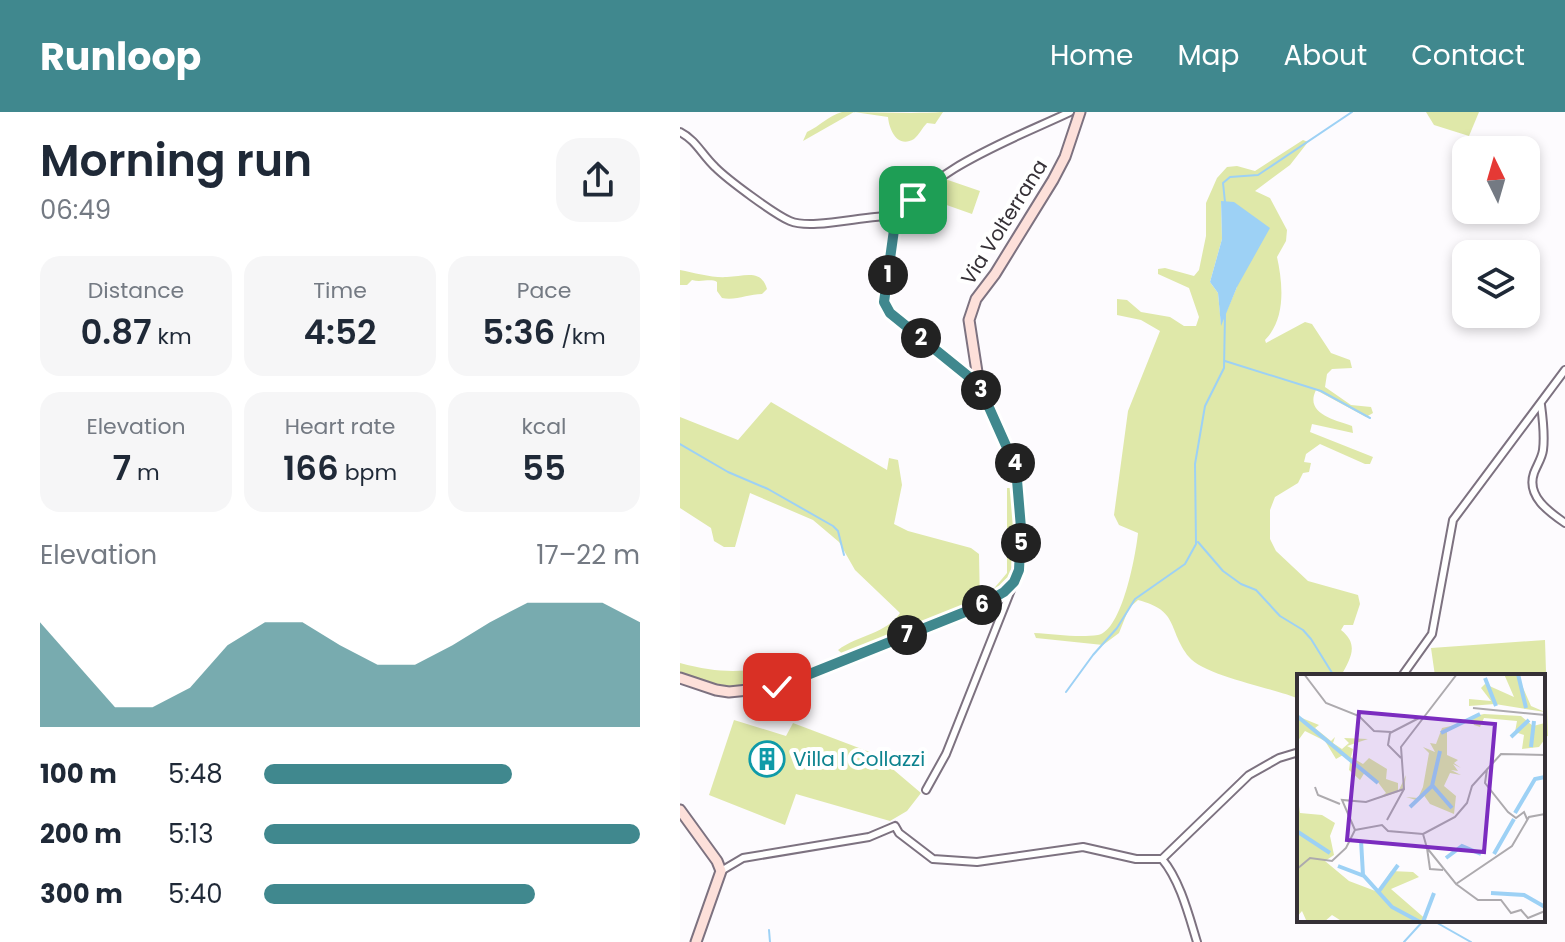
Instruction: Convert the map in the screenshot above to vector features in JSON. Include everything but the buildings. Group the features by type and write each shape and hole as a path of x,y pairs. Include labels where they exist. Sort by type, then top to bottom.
{"main road":[{"name":"Via Volterrana","path":"1014,582 1021,557 1016,468 979,385 969,320 971,310 1053,180 1065,157 1080,112"},
{"path":"680,678 729,692 777,687 980,606 1004,592 1014,582"},
{"path":"680,810 721,871 696,942"}],"street":[{"path":"979,385 885,308 894,230 913,200 938,179 987,151 1070,112"},
{"path":"680,132 695,142 721,173 790,221 843,222 872,216 901,216"},
{"path":"1403,674 1432,634 1453,520 1565,370"},
{"path":"1541,405 1543,450 1532,487 1543,505 1565,523"},
{"name":"Via Volterrana","path":"926,790 946,754 1014,582"},
{"path":"721,871 743,858 869,837 895,826 899,833 933,859 977,862 1083,847 1136,859 1162,859 1249,775 1279,758 1297,753"},
{"path":"1162,859 1189,916 1197,942"}],"green space":[{"path":"842,112 854,112 803,141 807,132"},
{"path":"855,112 943,112 935,124 927,123 914,139 903,141 892,132 888,117"},
{"path":"1426,112 1479,112 1469,136 1434,125"},
{"path":"1303,140 1308,142 1290,165 1255,191 1270,198 1287,230 1286,241 1277,257 1281,278 1280,312 1265,340 1266,343 1305,322 1312,324 1331,353 1350,360 1352,368 1332,369 1327,374 1325,387 1351,405 1371,407 1373,413 1366,417 1316,390 1313,398 1318,410 1352,426 1353,433 1312,424 1310,432 1373,457 1370,464 1365,464 1320,444 1306,454 1304,462 1311,463 1309,472 1303,473 1298,483 1275,497 1270,510 1270,539 1276,551 1308,581 1358,595 1360,604 1353,625 1344,625 1341,630 1352,647 1342,674 1297,674 1297,698 1224,676 1197,664 1182,647 1167,615 1151,604 1138,600 1129,608 1119,633 1103,645 1036,638 1034,633 1098,635 1107,630 1121,607 1138,533 1119,525 1114,515 1128,411 1160,331 1141,320 1117,315 1117,299 1127,300 1141,312 1170,317 1184,326 1196,326 1199,317 1189,288 1158,274 1158,269 1194,276 1199,270 1206,236 1206,203 1217,178 1227,167 1237,166 1255,171","holes":["1221,202 1234,202 1237,287 1221,324 1218,293 1210,282 1222,239"]},
{"path":"945,179 980,191 972,214 924,197"},
{"path":"680,270 715,277 756,276 767,289 762,294 722,298 714,281 692,280 687,285 680,285"},
{"path":"771,402 887,470 889,458 898,460 902,485 894,524 908,531 971,548 979,554 980,605 1007,573 1007,488 1019,488 1022,548 1014,581 986,603 963,614 847,658 838,650 887,626 900,613 855,570 839,542 813,520 750,493 735,547 724,547 714,541 711,528 680,508 680,417 738,440"},
{"path":"1545,640 1548,736 1545,737 1545,674 1435,674 1431,648"},
{"path":"800,662 799,677 744,692 680,678 680,663 712,670 740,671"},
{"path":"734,720 786,736 793,723 875,754 921,793 907,811 890,821 796,794 785,825 709,795"}],"water":[{"path":"1221,201 1234,202 1270,228 1237,287 1221,326 1218,293 1210,282 1222,239"}],"waterway":[{"path":"1225,202 1223,183 1230,177 1258,175 1352,112"},
{"path":"1066,692 1117,628 1135,599 1185,564 1196,544 1195,464 1205,406 1224,368 1225,315"},
{"path":"1225,361 1321,391 1370,418"},
{"path":"680,444 833,526 838,531 844,555"},
{"path":"1198,542 1223,571 1256,590 1280,616 1303,630 1333,674"},
{"path":"1404,942 1422,922"},
{"path":"1436,922 1471,942"},
{"path":"769,930 770,942"}],"place":[{"name":"Villa I Collazzi","path":"767,759"}],"route":[{"path":"777,687 993,600 1014,582 1019,570 1021,528 1016,468 979,385 885,308 894,230 913,200"}]}
